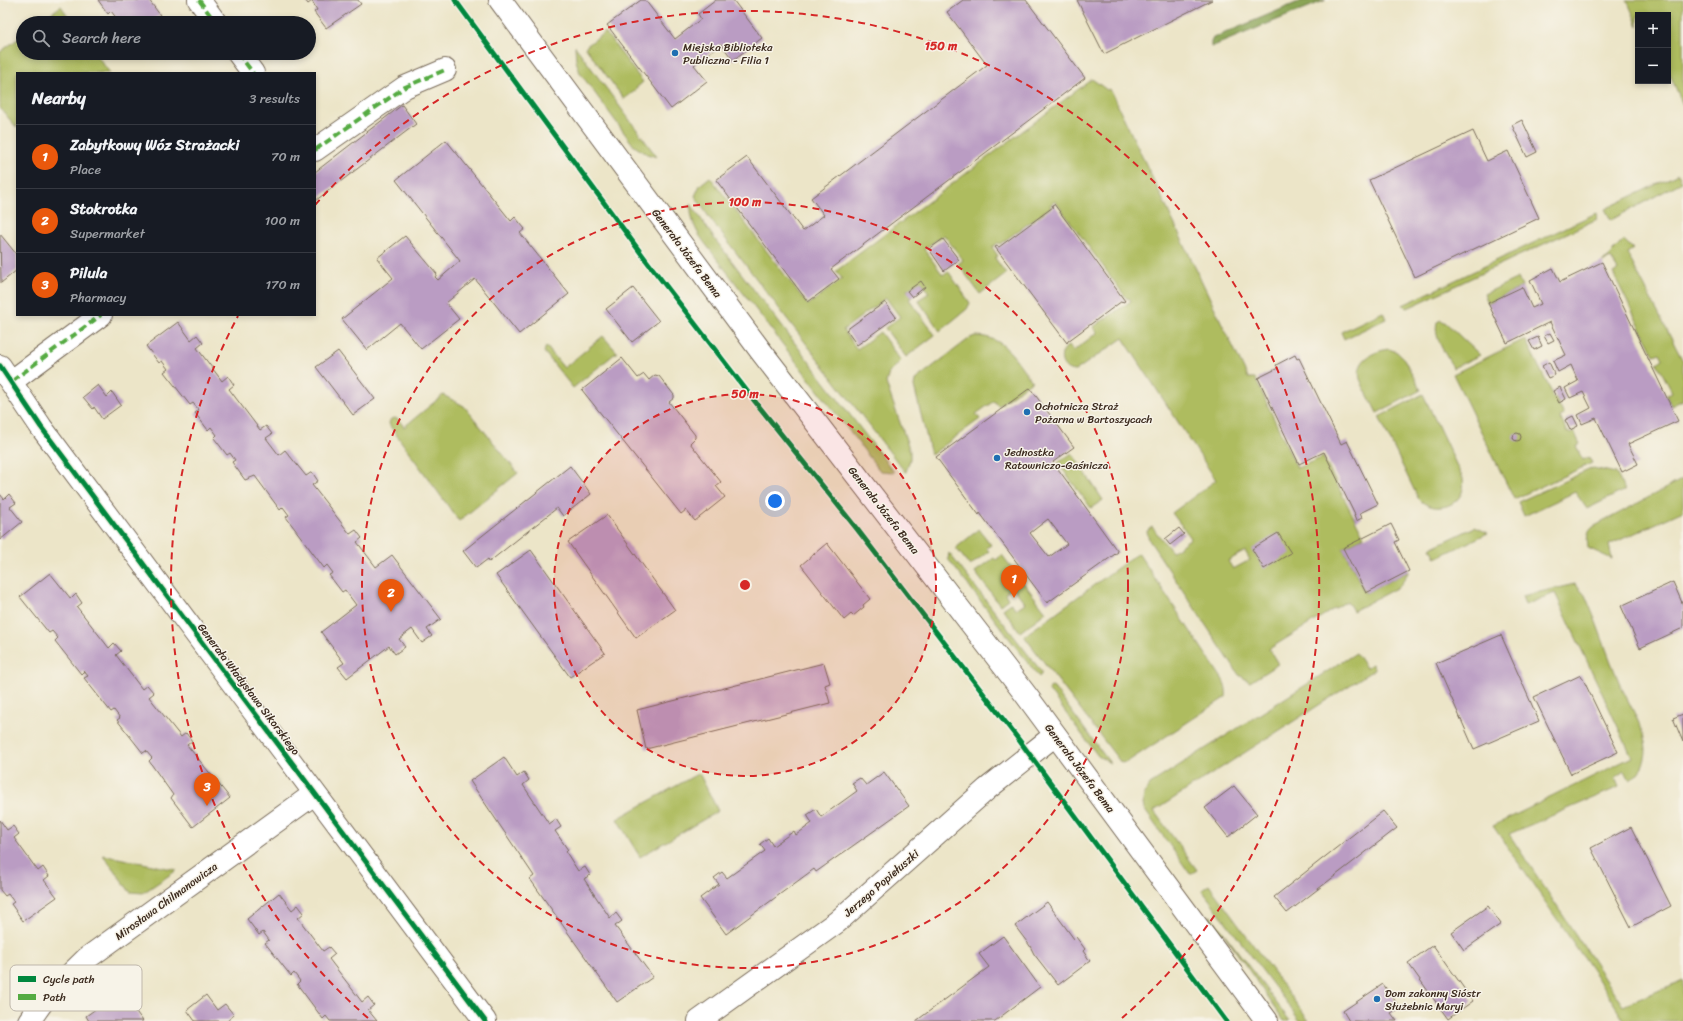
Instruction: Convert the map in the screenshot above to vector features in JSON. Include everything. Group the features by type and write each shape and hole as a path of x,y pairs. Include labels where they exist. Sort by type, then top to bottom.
{"street":[{"path":"199,0 211,16"},
{"name":"Generała Józefa Bema","path":"500,0 746,331 1012,677 1267,1021"},
{"path":"243,60 252,72"},
{"path":"316,149 405,87 445,70"},
{"path":"6,374 99,316"},
{"name":"Generała Władysława Sikorskiego","path":"6,374 41,426 314,794 485,1021"},
{"name":"Jerzego Popiełuszki","path":"699,1021 837,922 987,789 1055,735"},
{"name":"Mirosława Chilmanowicza","path":"80,965 86,959 314,794"},
{"name":"Mirosława Chilmanowicza","path":"29,1021 36,1011"}],"green space":[{"path":"1303,0 1326,0 1211,47 1213,38"},
{"path":"1627,0 1683,0 1683,105 1671,77 1671,12 1635,12 1635,19"},
{"path":"61,6 68,16 47,16"},
{"path":"605,32 643,82 635,89 636,90 624,99 585,47"},
{"path":"16,40 16,60 100,60 109,72 16,72 16,127 0,108 0,52"},
{"path":"575,46 657,157 647,154 634,146 580,73 576,61"},
{"path":"1092,79 1107,90 1110,89 1248,378 1255,378 1297,468 1323,457 1364,537 1343,548 1365,593 1409,571 1400,586 1353,611 1347,601 1269,649 1278,664 1250,682 1239,675 1149,540 1147,531 1152,527 1172,552 1191,538 1172,513 1216,480 1123,338 1075,371 1066,368 1062,361 1062,352 1065,348 1069,345 1073,351 1097,333 1093,327 1131,301 1129,298 1127,299 1055,201 1050,205 1051,207 1000,244 998,243 992,247 998,256 995,258 1006,274 980,294 958,264 963,260 944,235 924,249 943,275 948,271 970,303 967,309 940,331 918,300 929,293 921,281 907,290 912,297 909,299 935,335 906,357 885,328 900,317 886,298 843,330 857,349 880,332 901,361 889,373 886,383 910,451 910,459 906,472 711,220 695,196 700,185 710,177 808,305 842,279 836,271","holes":["1245,551 1250,560 1233,569 1228,561"]},
{"path":"1678,174 1682,182 1611,220 1605,209"},
{"path":"691,204 714,238 894,472 880,471 704,242 694,224 691,214"},
{"path":"1596,213 1597,219 1410,307 1406,308 1403,305"},
{"path":"1624,240 1633,249 1627,253 1683,361 1683,400 1671,406 1666,395 1672,392 1657,363 1663,359 1660,353 1654,355 1613,273 1618,270 1611,258 1602,262"},
{"path":"1518,278 1522,287 1488,303 1484,294"},
{"path":"1383,312 1386,319 1344,339 1341,332"},
{"path":"1441,320 1480,355 1453,368 1438,340 1436,328 1437,322"},
{"path":"603,336 617,352 573,388 544,352 546,346 564,368"},
{"path":"975,336 995,340 1002,345 1015,358 1032,381 998,406 994,401 976,414 980,419 931,455 914,386 915,380 970,338"},
{"path":"1525,339 1552,393 1553,398 1555,397 1564,415 1560,417 1567,432 1570,434 1574,432 1580,444 1576,447 1583,460 1589,457 1592,463 1514,499 1453,374"},
{"path":"1389,349 1397,352 1404,359 1421,390 1377,413 1360,379 1359,372 1363,362 1372,354"},
{"path":"1423,394 1463,479 1463,488 1460,496 1455,501 1441,507 1432,507 1425,504 1418,498 1379,417"},
{"path":"443,395 464,406 518,473 459,521 389,423 391,419 395,418 399,420 404,427"},
{"path":"1072,453 1103,500 1091,508 1058,463"},
{"path":"1593,468 1616,473 1625,490 1587,509 1575,492 1524,516 1518,502"},
{"path":"1683,479 1683,511 1609,545 1612,559 1588,548 1588,534 1593,527"},
{"path":"1475,527 1488,533 1436,558 1431,548"},
{"path":"979,529 991,545 986,548 989,551 970,566 956,548"},
{"path":"949,553 1041,671 1041,675 1039,677 948,559"},
{"path":"1138,553 1221,677 1225,686 1226,697 1127,762 1121,763 1024,636"},
{"path":"1002,555 1046,612 1020,632 1003,609 1011,603 1016,609 1025,603 1013,587 1005,593 1008,599 1000,605 975,572 994,558 996,560"},
{"path":"1575,584 1585,595 1615,673 1643,733 1646,749 1645,758 1640,770 1630,780 1625,771 1615,778 1619,787 1509,834 1623,1006 1683,980 1683,1021 1625,1021 1596,976 1493,826 1632,757 1555,593 1525,605 1522,596"},
{"path":"1356,653 1366,668 1372,664 1375,669 1154,811 1197,870 1190,874 1144,809 1143,798 1148,788 1153,782"},
{"path":"1052,687 1110,763 1098,756 1048,689"},
{"path":"699,773 718,811 640,857 617,819"},
{"path":"103,855 177,870 143,893 130,892"},
{"path":"1209,885 1309,1021 1300,1021 1202,890"},
{"path":"1211,916 1290,1021 1284,1021 1224,934 1220,933 1209,917"}],"building":[{"path":"98,0 149,0 160,15 115,16 111,11 108,14"},
{"path":"305,0 358,0 361,4 326,28 314,12 317,10 312,1 308,4"},
{"path":"641,0 645,0 675,39 701,19 698,14 716,0 733,0 762,38 733,60 721,44 694,65 707,81 671,109 607,25"},
{"path":"963,0 1026,0 1085,78 831,269 839,279 808,302 716,180 747,157 803,231 824,215 811,198 987,65 947,12"},
{"path":"1077,0 1212,0 1104,54"},
{"path":"402,105 416,124 316,200 316,171"},
{"path":"1522,120 1537,152 1527,157 1512,125"},
{"path":"1473,131 1487,161 1508,151 1539,218 1415,277 1369,180"},
{"path":"446,140 511,221 515,217 525,229 520,233 569,294 519,334 475,279 446,303 459,319 421,349 400,323 367,350 342,319 393,278 377,258 405,236 437,274 435,277 438,280 460,261 396,180"},
{"path":"1054,204 1125,301 1122,301 1067,343 995,247 999,247 1053,207 1052,205"},
{"path":"0,234 16,254 16,271 1,283"},
{"path":"943,239 959,260 944,271 929,249"},
{"path":"1602,262 1678,421 1628,444 1638,464 1622,472 1596,418 1582,424 1578,415 1591,408 1583,392 1570,398 1565,388 1578,381 1571,365 1558,372 1553,361 1566,355 1550,322 1507,343 1488,303 1522,287 1532,308 1541,304 1530,280 1553,268 1560,282"},
{"path":"921,281 925,287 912,297 907,291"},
{"path":"633,288 659,321 632,342 606,309"},
{"path":"885,302 896,317 857,345 846,330"},
{"path":"178,322 191,340 197,335 203,343 197,348 222,381 228,376 234,385 229,389 260,430 266,426 272,434 266,438 279,455 285,450 306,476 312,472 318,481 312,485 350,534 356,530 362,538 357,542 376,567 392,555 441,619 427,629 432,636 422,643 412,629 399,639 405,647 395,654 389,646 347,678 338,667 344,663 321,632 356,605 345,590 342,592 329,575 333,573 327,565 324,568 286,517 289,515 283,507 280,510 255,476 245,480 232,462 235,460 230,453 227,455 214,438 217,435 211,427 208,430 195,413 199,410 193,403 190,405 164,372 168,369 162,361 159,363 146,346"},
{"path":"1550,333 1554,340 1548,343 1544,336"},
{"path":"1538,337 1542,346 1534,350 1529,341"},
{"path":"338,351 375,399 353,415 316,367"},
{"path":"1295,355 1297,359 1299,358 1341,444 1347,441 1378,504 1360,513 1362,518 1356,521 1355,515 1324,452 1299,464 1258,378 1278,368 1276,365"},
{"path":"622,358 638,378 644,374 649,380 655,375 659,376 674,395 674,398 669,402 695,435 695,438 690,443 721,482 716,486 725,497 695,521 686,510 681,514 582,390"},
{"path":"1549,362 1555,375 1548,378 1542,366"},
{"path":"98,385 107,397 112,392 121,405 102,419 94,407 93,409 83,397"},
{"path":"1560,387 1566,399 1559,403 1553,391"},
{"path":"1030,388 1074,447 1053,462 1118,552 1047,603 936,457","holes":["1048,519 1067,544 1049,557 1030,533"]},
{"path":"1573,416 1578,426 1570,430 1565,420"},
{"path":"1515,433 1519,433 1521,437 1519,441 1515,441 1513,439 1513,435"},
{"path":"570,466 591,494 563,516 557,508 489,562 488,559 476,568 463,551"},
{"path":"0,494 4,499 9,494 16,503 10,507 22,522 0,540"},
{"path":"607,515 675,610 636,638 568,542"},
{"path":"1391,524 1399,540 1395,542 1409,571 1366,593 1343,548"},
{"path":"1179,528 1184,534 1170,545 1165,539"},
{"path":"1278,533 1291,553 1264,569 1252,549"},
{"path":"827,543 870,599 863,605 864,607 853,616 851,614 844,620 801,565"},
{"path":"531,550 605,653 570,677 496,575"},
{"path":"50,573 71,599 76,594 82,603 77,607 109,648 114,643 121,651 116,655 142,689 147,685 154,693 149,697 181,737 186,733 192,741 187,745 230,798 193,827 171,798 173,795 149,761 152,758 146,751 143,753 117,720 120,718 114,710 111,712 84,678 88,676 84,671 81,674 55,641 58,638 52,631 49,633 20,597"},
{"path":"1673,582 1683,605 1683,628 1640,648 1621,606"},
{"path":"1501,635 1539,721 1474,749 1436,663"},
{"path":"824,663 830,683 825,685 830,703 646,749 637,710"},
{"path":"1581,675 1618,752 1571,774 1534,697"},
{"path":"1683,714 1683,742 1673,718"},
{"path":"504,757 517,777 524,772 529,780 523,785 549,824 556,819 561,827 555,831 568,850 566,852 578,871 585,867 590,875 584,879 610,918 616,913 622,921 615,926 653,977 617,1002 530,879 534,876 470,781"},
{"path":"884,772 909,806 816,872 814,869 726,934 700,898 719,884 714,878 722,872 727,878 765,851 760,844 768,838 773,846 794,831 796,835 812,823 807,815 816,809 821,817 857,791 852,783 860,778 866,785"},
{"path":"1234,786 1257,814 1228,837 1205,808"},
{"path":"1383,811 1397,828 1287,913 1274,897"},
{"path":"0,820 7,830 13,826 19,834 14,838 38,871 43,867 49,876 44,880 57,897 23,921 11,904 14,902 8,894 5,896 0,890"},
{"path":"1631,827 1671,906 1631,927 1591,848"},
{"path":"279,893 292,910 298,905 304,913 298,918 323,951 329,947 335,954 329,959 362,1002 368,997 374,1005 368,1010 377,1021 330,1021 326,1016 323,1019 297,984 300,981 294,973 291,976 265,943 269,940 263,932 259,935 247,919"},
{"path":"1047,902 1074,939 1076,937 1085,949 1083,951 1090,961 1058,985 1015,926"},
{"path":"1488,906 1501,924 1464,950 1451,932"},
{"path":"1003,936 1040,987 995,1021 916,1021 989,967 979,954"},
{"path":"1433,945 1473,1001 1448,1019 1408,963"},
{"name":"Dom zakonny Sióstr Służebnic Maryi","path":"1383,984 1400,1008 1391,1013 1397,1021 1349,1021 1343,1011"},
{"path":"206,995 217,1010 225,1004 234,1015 227,1021 195,1021 187,1010"},
{"path":"93,1011 135,1011 143,1021 89,1021 86,1016"}],"marked path":[{"path":"199,0 211,16"},
{"path":"243,60 252,72"},
{"path":"316,149 405,87 445,70"},
{"path":"12,381 100,316"}],"cycle path":[{"path":"455,0 646,260 753,399 857,529 1019,740 1226,1021"},
{"path":"0,366 41,427 485,1021"}],"place":[{"name":"Miejska Biblioteka Publiczna - Filia 1","path":"675,53"},
{"name":"Ochotnicza Straż Pożarna w Bartoszycach","path":"1027,412"},
{"name":"Jednostka Ratowniczo-Gaśnicza","path":"997,458"},
{"name":"Zabytkowy Wóz Strażacki","path":"1014,598"},
{"name":"Stokrotka","path":"391,612"},
{"name":"Pilula","path":"207,806"},
{"name":"Dom zakonny Sióstr Służebnic Maryi","path":"1377,999"}]}
